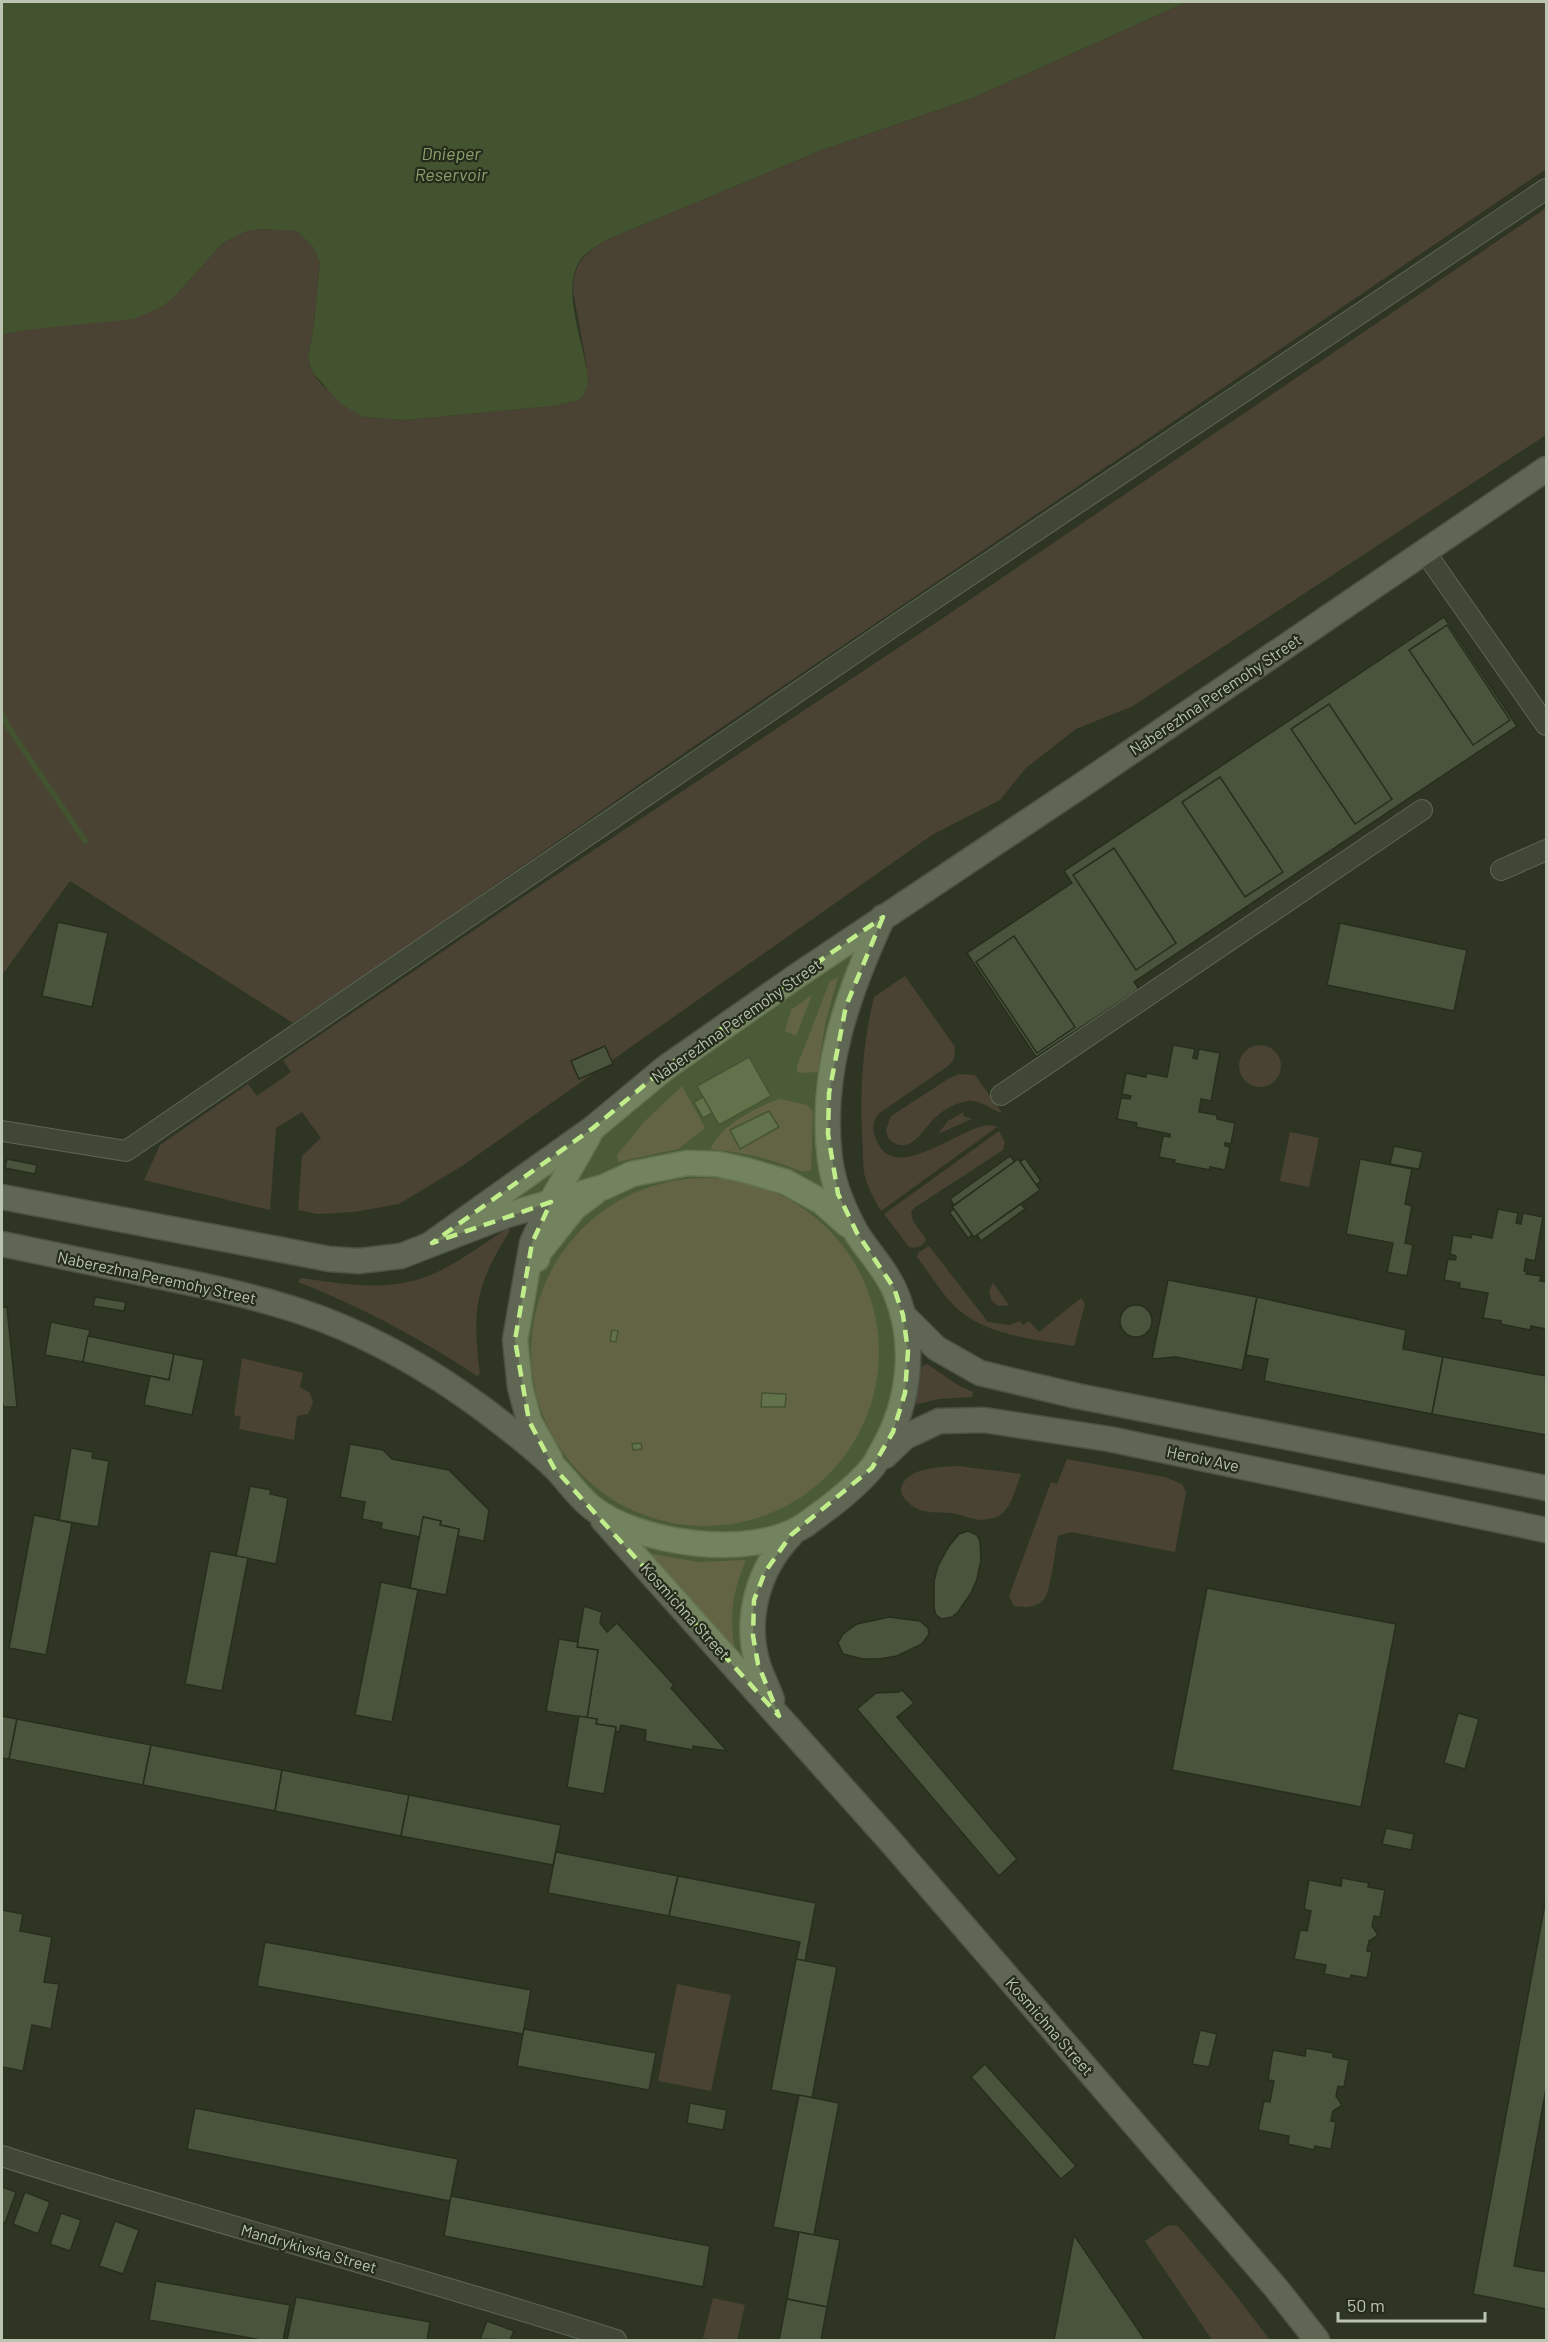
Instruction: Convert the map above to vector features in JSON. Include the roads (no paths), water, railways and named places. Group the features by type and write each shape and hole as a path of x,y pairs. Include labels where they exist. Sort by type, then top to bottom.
{"main road":[{"name":"Naberezhna Peremohy Street","path":"432,1244 593,1128 665,1068 882,917 1075,789 1546,469"},
{"name":"Naberezhna Peremohy Street","path":"2,1244 228,1290 324,1320 415,1364 479,1406 554,1468 591,1507 628,1527 667,1540 708,1546 748,1543 790,1534 820,1514 872,1468 893,1432 905,1393 908,1351 903,1315 894,1288 857,1233 838,1194 830,1161 829,1093 846,1006 856,975 882,917"},
{"name":"Naberezhna Peremohy Street","path":"554,1468 530,1421 520,1387 515,1340 532,1243 551,1202 593,1128"},
{"name":"Naberezhna Peremohy Street","path":"2,1197 329,1259 359,1261 400,1256 507,1215 604,1186 632,1174 687,1163 717,1164 786,1182 822,1202 857,1233"},
{"name":"Naberezhna Peremohy Street","path":"522,1296 539,1252 574,1208 604,1186"},
{"path":"903,1315 936,1348 980,1373 1077,1396 1546,1488"},
{"name":"Heroiv Ave","path":"872,1468 905,1437 939,1421 984,1420 1109,1439 1546,1530"},
{"name":"Kosmichna Street","path":"591,1507 891,1842 1190,2187 1317,2340"},
{"name":"Kosmichna Street","path":"779,1716 758,1664 753,1636 754,1600 765,1572 790,1534"}],"street":[{"path":"2,1131 126,1151 900,622 1546,189"},
{"path":"1425,552 1546,725"},
{"path":"1001,1095 1422,810"},
{"path":"1501,870 1546,850"},
{"name":"Mandrykivska Street","path":"2,2156 124,2195 452,2289 616,2340"}],"water":[{"name":"Dnieper Reservoir","path":"2,2 1187,2 973,98 822,150 604,241 582,258 573,278 572,292 576,322 588,378 587,388 582,397 576,401 552,406 406,420 363,417 341,404 312,372 308,358 320,262 313,247 297,231 258,229 245,232 223,243 177,294 163,306 134,319 25,330 2,335"}],"waterway":[{"path":"2,714 7,725 85,841"}]}
